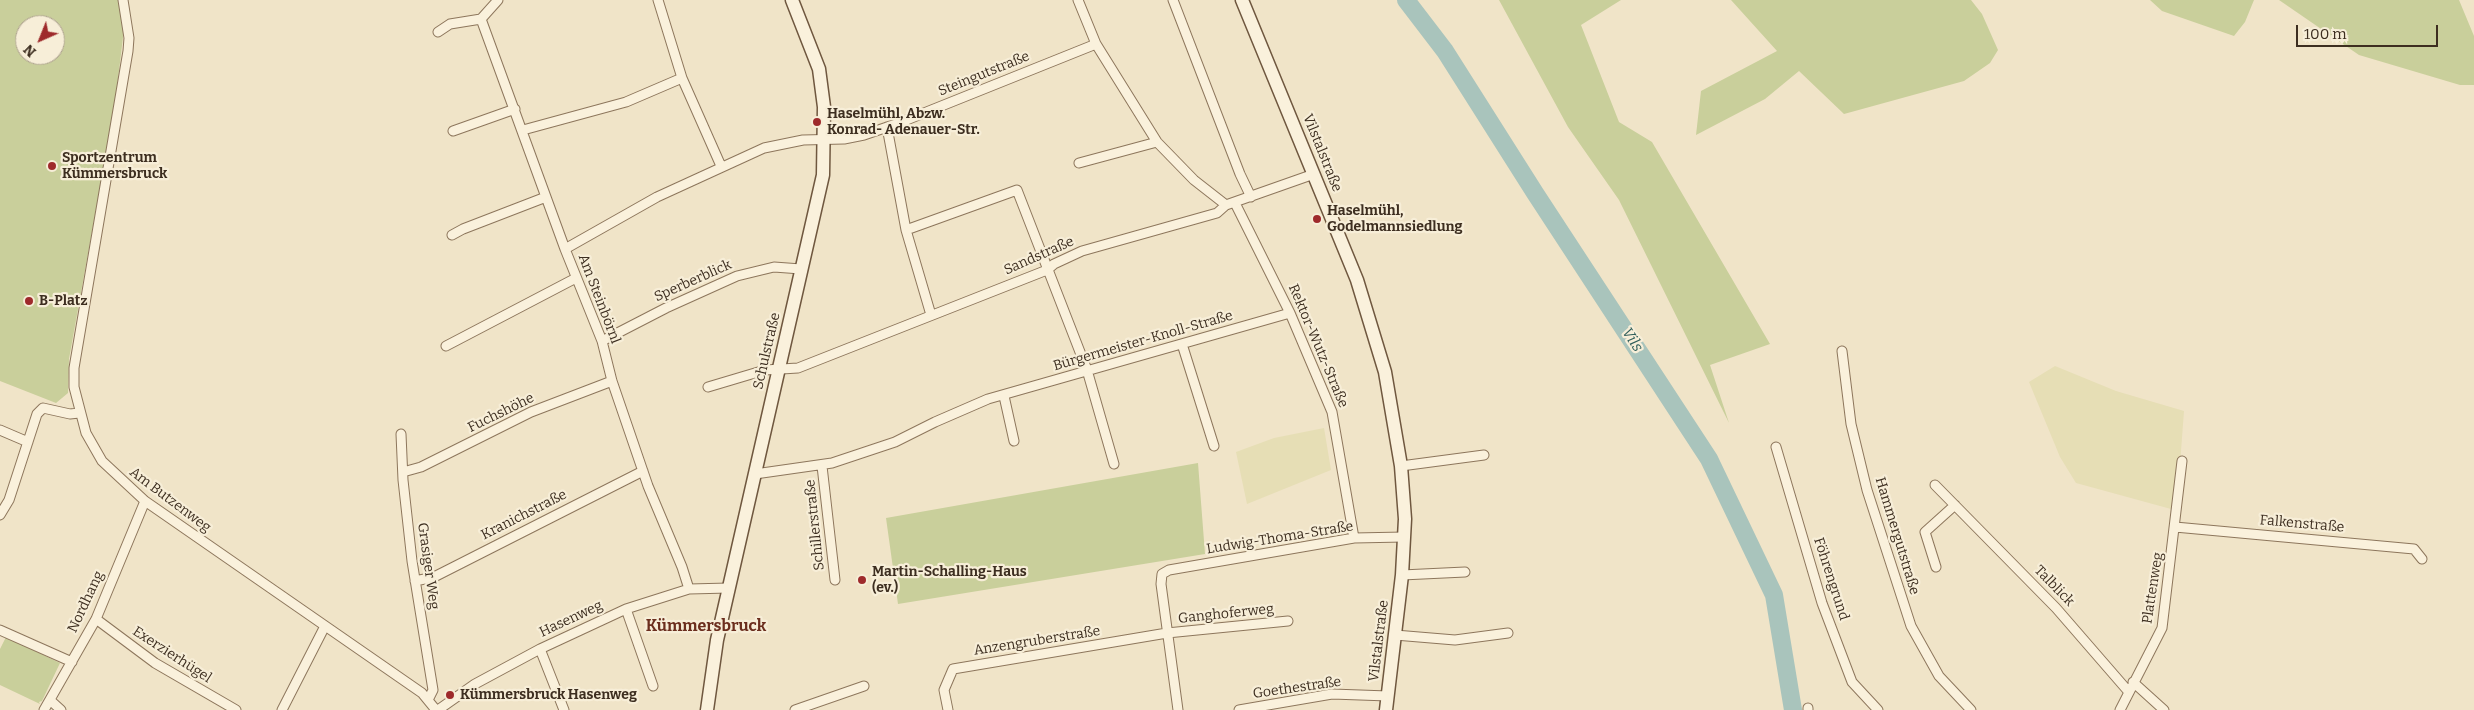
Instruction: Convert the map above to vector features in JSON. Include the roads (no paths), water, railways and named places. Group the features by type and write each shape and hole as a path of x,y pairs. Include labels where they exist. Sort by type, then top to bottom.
{"main road":[{"name":"Schulstraße","path":"707,710 716,640 823,175 824,106 818,69 792,0"},
{"name":"Vilstalstraße","path":"1242,0 1356,280 1371,322 1385,372 1401,466 1404,496 1402,575 1386,710"}],"street":[{"name":"Am Butzenweg","path":"123,0 129,38 128,51 76,355 74,386 79,413 86,433 102,461 145,502 422,693 437,710"},
{"path":"438,32 450,24 481,19 498,0"},
{"path":"658,0 682,78 722,166"},
{"path":"1078,0 1096,44 1157,142 1194,180 1231,204"},
{"path":"1173,0 1250,197"},
{"name":"Am Steinbörnl","path":"481,19 523,130 564,249 602,341 612,380 689,589"},
{"name":"Steingutstraße","path":"564,249 657,197 764,148 803,140 864,135 1096,44"},
{"path":"523,130 626,102 682,78"},
{"path":"453,131 514,109"},
{"path":"887,127 906,230 931,316"},
{"path":"1079,164 1157,142"},
{"name":"Sandstraße","path":"708,387 765,370 798,368 1047,270 1054,264 1082,251 1217,213 1231,204 1314,174"},
{"path":"906,230 1017,190 1087,370 1114,464"},
{"path":"452,235 462,229 546,197"},
{"name":"Rektor-Wutz-Straße","path":"1231,204 1290,312 1332,412 1354,538"},
{"name":"Sperberblick","path":"602,341 666,308 737,276 774,267 801,268"},
{"path":"446,346 576,278"},
{"name":"Bürgermeister-Knoll-Straße","path":"755,474 822,466 895,442 935,422 988,400 1290,312"},
{"path":"1182,344 1214,446"},
{"name":"Hammergutstraße","path":"1842,351 1851,424 1867,490 1910,626 1939,676 1971,710"},
{"name":"Fuchshöhe","path":"403,472 421,467 531,412 612,380"},
{"path":"1004,396 1014,441"},
{"path":"0,515 9,500 37,414 43,408 70,414 79,413"},
{"path":"0,430 28,442"},
{"name":"Grasiger Weg","path":"401,434 403,472 415,581 432,690 428,700"},
{"name":"Föhrengrund","path":"1776,448 1822,603 1852,682 1878,710"},
{"path":"1401,466 1484,455"},
{"name":"Plattenweg","path":"2120,710 2128,691 2162,628 2182,461"},
{"name":"Schillerstraße","path":"822,466 835,580"},
{"name":"Kranichstraße","path":"415,581 434,577 644,471"},
{"name":"Talblick","path":"1935,485 2056,608 2128,691"},
{"name":"Nordhang","path":"44,710 96,619 145,502"},
{"path":"1936,567 1925,532 1955,505"},
{"name":"Falkenstraße","path":"2175,527 2414,549 2422,559"},
{"name":"Ludwig-Thoma-Straße","path":"1167,633 1161,584 1162,574 1169,570 1354,538 1404,538"},
{"path":"1402,575 1465,572"},
{"name":"Hasenweg","path":"437,710 475,684 540,649 626,608 689,589 729,588"},
{"path":"626,608 653,686"},
{"name":"Exerzierhügel","path":"96,619 155,663 236,710"},
{"name":"Ganghoferweg","path":"1167,633 1288,621"},
{"path":"282,710 325,626"},
{"path":"0,630 72,662"},
{"path":"1167,633 1178,710"},
{"name":"Anzengruberstraße","path":"948,710 944,690 953,669 1167,633"},
{"path":"1395,635 1455,640 1508,633"},
{"path":"540,649 564,710"},
{"path":"2133,682 2164,710"},
{"path":"795,710 864,686"},
{"name":"Goethestraße","path":"1239,710 1332,694 1388,696"},
{"path":"50,700 61,710"}],"waterway":[{"name":"Vils","path":"1406,0 1445,51 1535,193 1709,459 1774,595 1793,710"}],"place":[{"name":"Haselmühl, Abzw. Konrad- Adenauer-Str.","path":"817,122"},
{"name":"Sportzentrum Kümmersbruck","path":"52,166"},
{"name":"Haselmühl, Godelmannsiedlung","path":"1317,219"},
{"name":"B-Platz","path":"29,301"},
{"name":"Martin-Schalling-Haus (ev.)","path":"862,580"},
{"name":"Kümmersbruck Hasenweg","path":"450,695"}],"district":[{"name":"Kümmersbruck","path":"706,627"}]}
